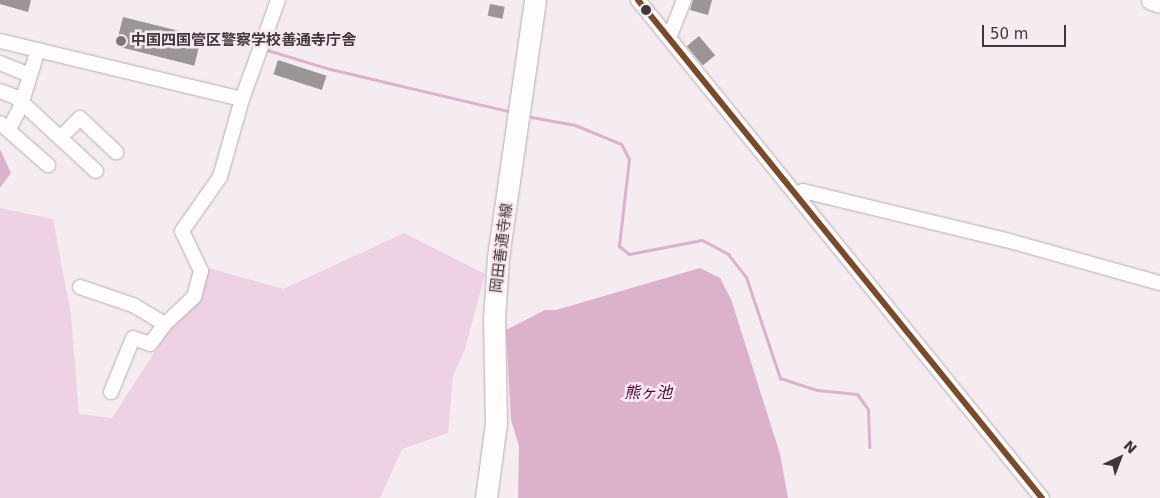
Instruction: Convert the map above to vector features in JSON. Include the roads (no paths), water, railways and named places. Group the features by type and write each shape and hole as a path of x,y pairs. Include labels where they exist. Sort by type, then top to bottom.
{"main road":[{"name":"岡田善通寺線","path":"486,498 496,423 494,319 498,257 535,0"}],"street":[{"path":"112,392 133,338 150,344 165,324 194,297 201,270 182,231 220,177 242,99 278,0"},
{"path":"638,0 1042,498"},
{"path":"669,38 684,0"},
{"path":"1150,0 1160,2"},
{"path":"0,41 242,99"},
{"path":"38,50 22,102 4,126 48,165"},
{"path":"0,63 30,75"},
{"path":"0,91 22,102 96,171"},
{"path":"60,138 80,118 116,152"},
{"path":"796,194 803,191 958,228 1160,283"},
{"path":"80,287 134,305 165,324"}],"water":[{"path":"0,149 11,173 0,188"},
{"name":"熊ヶ池","path":"700,268 720,278 731,299 780,454 788,498 518,498 519,446 511,420 506,330 545,310 556,310"}],"waterway":[{"path":"271,39 267,50 330,69 507,111"},
{"path":"531,117 575,125 621,144 629,159 619,246 629,254 702,240 728,254 746,277 780,378 817,390 857,394 868,409 869,447"}],"place":[{"name":"中国四国管区警察学校善通寺庁舎","path":"121,41"}]}
